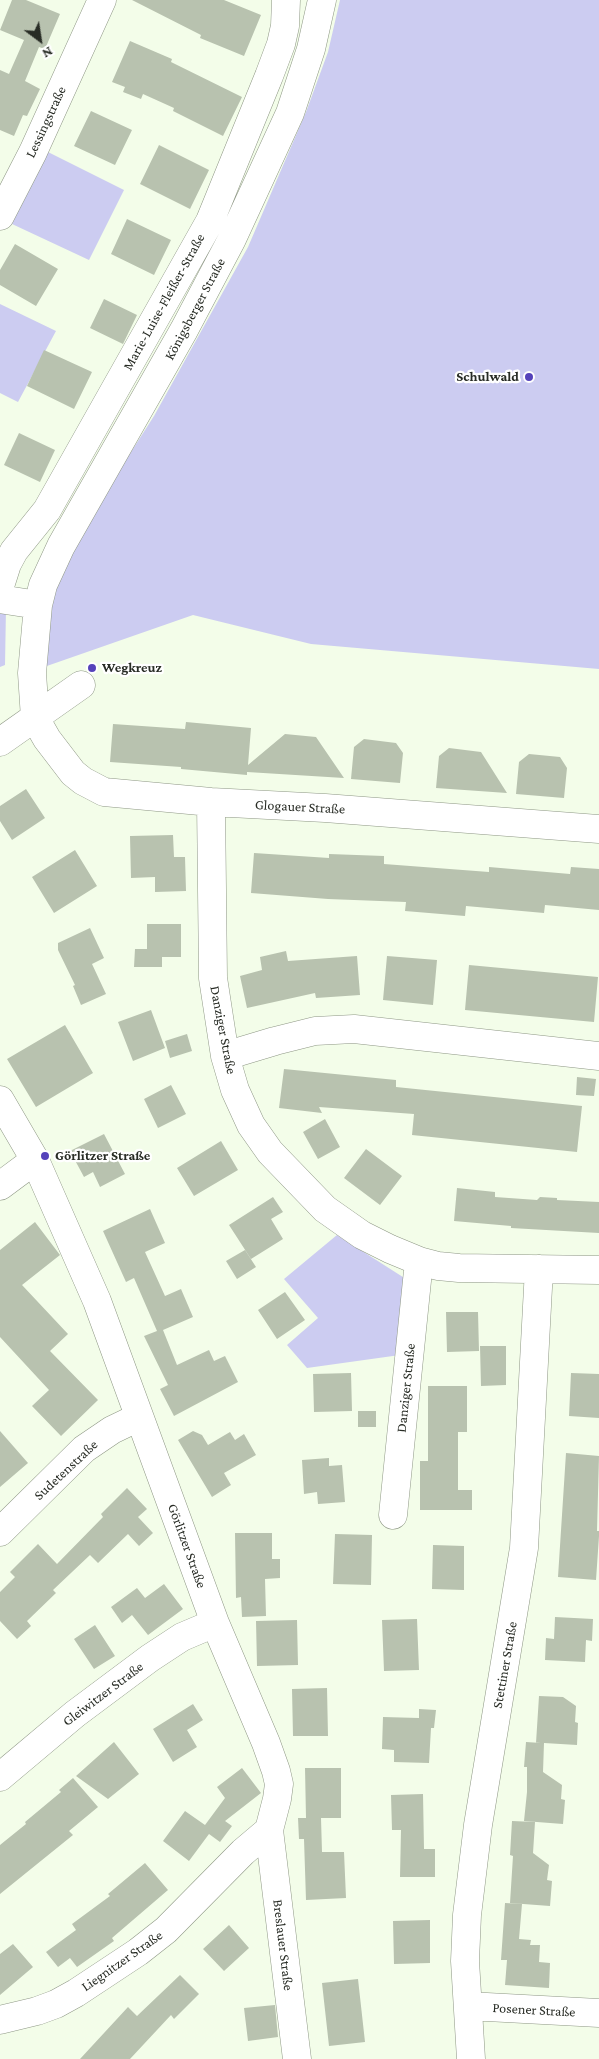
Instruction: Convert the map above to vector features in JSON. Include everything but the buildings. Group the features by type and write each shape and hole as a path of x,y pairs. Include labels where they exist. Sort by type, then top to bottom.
{"street":[{"name":"Lessingstraße","path":"1,213 33,152 102,0"},
{"name":"Marie-Luise-Fleißer-Straße","path":"0,586 7,564 14,551 47,510 210,221 278,52 285,26 286,0"},
{"name":"Königsberger Straße","path":"34,718 21,675 44,585 61,546 184,330 232,239 290,112 311,49 322,0"},
{"path":"0,599 38,605"},
{"path":"0,742 81,685"},
{"name":"Glogauer Straße","path":"34,718 47,739 73,773 93,787 117,795 325,808 599,829"},
{"name":"Danziger Straße","path":"212,802 213,978 225,1056 236,1090 251,1125 270,1152 292,1177 325,1209 362,1235 419,1261 438,1266 459,1268 599,1270"},
{"path":"225,1056 275,1041 315,1032 354,1029 599,1056"},
{"name":"Görlitzer Straße","path":"0,1100 35,1160 97,1301 215,1623 276,1771 278,1799 269,1830"},
{"path":"0,1186 35,1160"},
{"name":"Danziger Straße","path":"393,1515 419,1261"},
{"name":"Stettiner Straße","path":"471,2059 465,1961 467,1924 478,1825 524,1548 539,1269"},
{"name":"Sudetenstraße","path":"0,1532 84,1449 112,1430 140,1417"},
{"name":"Gleiwitzer Straße","path":"0,1777 76,1714 150,1658 182,1637 215,1623"},
{"name":"Liegnitzer Straße","path":"0,2020 37,2011 56,2004 138,1952 166,1930 243,1852 269,1830"},
{"name":"Breslauer Straße","path":"269,1830 297,2059"},
{"name":"Posener Straße","path":"468,2006 599,2013"}],"shaded area":[{"path":"340,0 599,0 599,669 311,644 193,615 44,667 46,631 60,572 90,516 154,416 248,247 306,112 328,52"},
{"path":"46,151 124,190 89,260 12,224"},
{"path":"0,304 56,331 18,402 0,393"},
{"path":"0,608 6,608 5,665 0,667"},
{"path":"337,1235 406,1279 400,1355 307,1368 287,1345 318,1318 284,1279"}],"place":[{"name":"Schulwald","path":"529,377"},
{"name":"Wegkreuz","path":"92,668"},
{"name":"Görlitzer Straße","path":"45,1156"}]}
